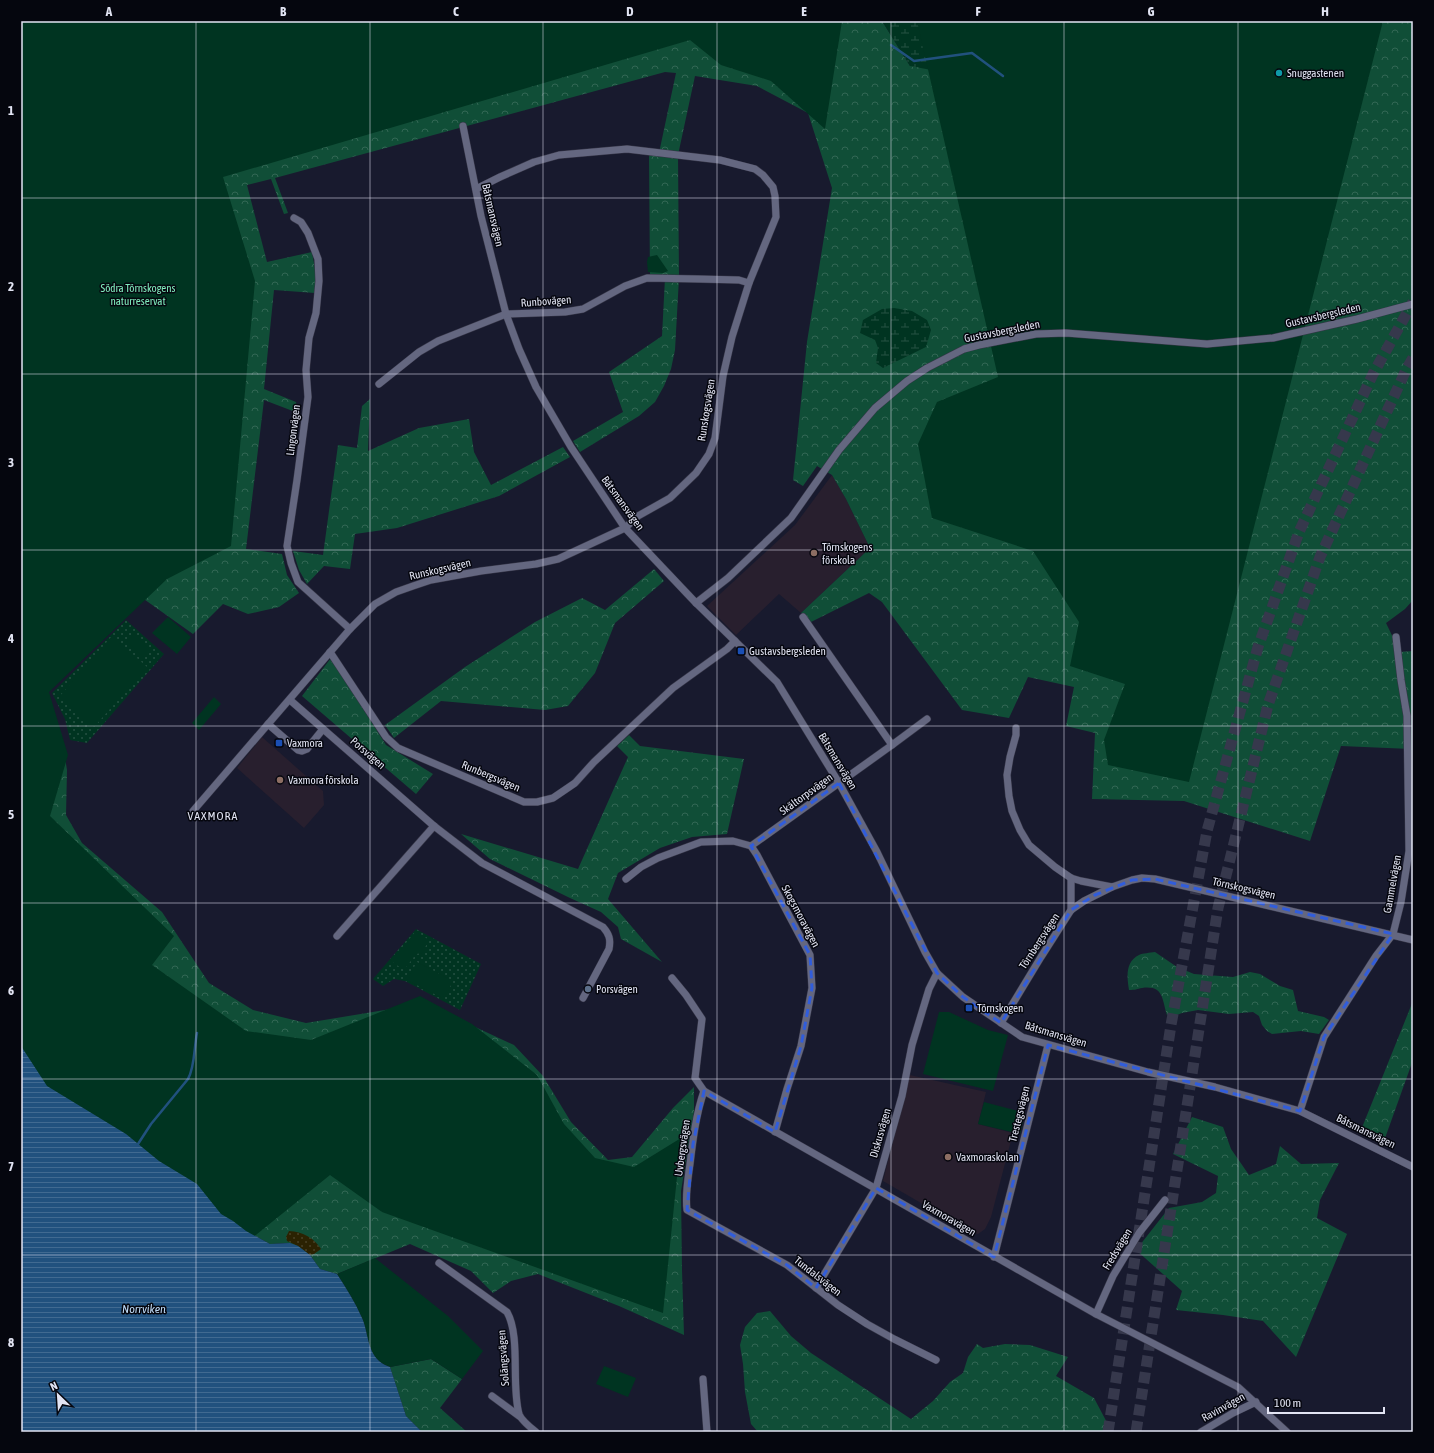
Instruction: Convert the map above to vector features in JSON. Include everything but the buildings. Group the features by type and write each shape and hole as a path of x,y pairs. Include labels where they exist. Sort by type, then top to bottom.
{"street":[{"name":"Båtsmansvägen","path":"463,126 476,189 506,314 519,349 536,387 571,447 626,528 696,603 777,682 839,783 877,852 925,952 937,973 963,997 1022,1037 1148,1072 1215,1087 1300,1111 1413,1166"},
{"name":"Runskogsvägen","path":"290,700 350,629 375,604 396,592 431,580 481,571 536,564 558,558 626,528 638,516 670,498 696,473 709,454 715,438 723,376 731,344 749,283 776,217 775,196 772,188 763,175 751,168 720,160 627,149 559,155 534,162 476,189"},
{"name":"Lingonvägen","path":"294,218 301,222 318,259 319,281 316,313 309,338 306,370 307,403 287,546 298,582 350,629"},
{"name":"Runbovägen","path":"379,384 418,352 438,341 506,314 565,312 583,309 625,286 647,278 739,280 749,283"},
{"name":"Gustavsbergsleden","path":"696,603 728,578 791,518 839,450 875,408 907,381 927,368 964,349 1036,334 1066,333 1207,344 1274,338 1357,319 1413,304"},
{"path":"803,618 892,745"},
{"name":"Gammelvägen","path":"1300,1111 1324,1037 1376,956 1393,934 1401,902 1409,851 1407,716 1396,637"},
{"name":"Runbergsvägen","path":"330,652 386,737 398,748 524,802 537,802 553,798 575,783 594,762 673,688 735,641"},
{"path":"193,811 290,700"},
{"name":"Porsvägen","path":"290,700 434,826 482,864 603,927 608,932 610,940 609,948 583,998"},
{"name":"Skältorpsvägen","path":"751,846 927,719"},
{"path":"268,724 298,750 302,751 307,749 324,729"},
{"path":"1016,728 1016,735 1007,775 1009,796 1012,811 1020,830 1029,845 1055,868 1071,878 1112,887"},
{"path":"337,936 434,826"},
{"path":"626,879 641,867 665,855 701,842 733,841 751,846"},
{"name":"Skogsmoravägen","path":"751,846 810,955 812,988 801,1046 787,1089 776,1132"},
{"path":"1071,878 1072,910"},
{"name":"Törnskogsvägen","path":"1112,887 1142,878 1155,879 1393,934 1413,940"},
{"name":"Törnbergsvägen","path":"1001,1023 1037,963 1072,910 1084,901 1112,887"},
{"name":"Diskusvägen","path":"816,1288 876,1188 902,1096 912,1045 928,989 937,973"},
{"path":"672,978 686,994 702,1020 695,1078 704,1091"},
{"name":"Trestegsvägen","path":"994,1258 1048,1045"},
{"name":"Vaxmoravägen","path":"704,1091 876,1188 994,1258 1096,1314 1238,1387 1287,1432"},
{"name":"Uvbergsvägen","path":"687,1210 686,1198 693,1144 699,1105 704,1091"},
{"name":"Fredsvägen","path":"1096,1314 1113,1276 1139,1233 1164,1200"},
{"name":"Tundalsvägen","path":"687,1210 787,1265 838,1306 894,1339 936,1360"},
{"name":"Solängsvägen","path":"439,1263 501,1306 511,1318 519,1416"},
{"path":"703,1379 707,1432"},
{"name":"Solängsvägen","path":"492,1396 519,1416 536,1432"},
{"name":"Ravinvägen","path":"1201,1432 1233,1413 1256,1402"}],"highlighted area":[{"path":"839,783 937,973 963,997 1001,1023 1071,910 1095,895 1132,880 1155,879 1393,934 1324,1037 1300,1111 1048,1045 994,1257 876,1188 816,1288 787,1265 687,1210 693,1144 704,1091 775,1132 801,1046 812,988 810,955 751,846"}],"shaded area":[{"name":"Törnskogens förskola","path":"832,475 846,499 870,548 801,613 779,594 736,635 707,606 795,525"},
{"name":"Vaxmora förskola","path":"262,737 323,791 324,805 304,828 237,768"},
{"name":"Vaxmoraskolan","path":"910,1075 986,1092 978,1124 1013,1133 991,1217 985,1229 978,1234 971,1232 883,1181"}],"green space":[{"path":"21,21 882,21 910,66 1296,21 1413,21 1413,600 1405,609 1386,623 1400,652 1413,651 1413,766 1411,749 1341,746 1310,841 1184,801 1092,799 1095,733 1066,726 1074,687 1028,677 1009,718 962,710 882,602 869,593 811,622 801,613 870,548 846,499 832,475 817,466 803,486 793,480 807,342 832,188 808,113 757,86 695,76 678,155 679,278 675,350 671,369 655,402 639,416 580,452 573,441 623,412 609,372 662,336 665,278 650,278 649,152 659,153 676,73 665,72 275,178 288,213 284,214 271,179 247,185 267,262 312,252 316,275 315,293 274,290 264,389 296,402 298,413 264,400 246,549 282,554 287,575 299,593 279,607 248,614 223,604 193,634 141,597 43,688 61,733 67,770 66,815 82,843 162,912 209,983 253,1010 306,1023 397,1008 458,1019 514,1045 543,1076 571,1122 608,1160 632,1157 673,1108 694,1087 694,1112 681,1191 684,1335 619,1306 538,1274 511,1281 493,1293 471,1271 410,1244 337,1274 320,1269 310,1255 290,1243 270,1244 246,1231 47,1086"},
{"name":"Södra Törnskogens naturreservat","path":"21,21 842,21 825,129 771,81 721,65 690,40 223,177 255,281 231,546 167,579 49,692 68,755 50,816 174,936 152,965 246,1031 311,1040 420,996 472,1024 537,1075 564,1124 595,1158 634,1167 681,1138 663,1313 382,1212 330,1175 215,1268 21,1114"},
{"path":"882,21 943,21 942,72 910,66"},
{"path":"917,21 1383,21 1189,782 1108,765 1104,740 1125,684 1070,666 1079,622 1033,551 932,518 918,444 937,402 998,377"},
{"path":"657,255 668,271 663,273 648,272 648,257"},
{"path":"894,308 912,311 927,320 931,330 926,347 883,368 876,363 878,348 875,340 860,333 863,320 882,309"},
{"path":"370,399 368,451 419,428 469,419 474,452 491,485 563,447 570,457 499,496 397,528 355,534 350,569 324,566 307,584 299,570 293,551 323,555 338,445 357,448 362,406"},
{"path":"654,569 664,581 615,623 595,673 568,706 545,710 441,701 394,738 385,725 465,667 535,622 582,598 605,610"},
{"path":"168,617 191,637 177,654 152,633"},
{"path":"126,620 164,654 87,743 70,740 65,719 52,693"},
{"path":"134,634 151,651 144,658 127,641"},
{"path":"112,636 147,667 94,727 59,697"},
{"path":"331,658 386,745 433,774 416,794 302,696"},
{"path":"214,697 221,704 199,730 192,723"},
{"path":"629,735 640,746 744,759 727,834 692,837 660,848 618,873 608,899 662,962 621,939 618,927 601,912 490,859 461,834 578,869 628,757 617,746"},
{"path":"416,929 481,964 460,1010 405,981 394,979 383,986 373,979"},
{"path":"416,931 429,940 422,953 416,954 404,970 391,961"},
{"path":"1155,952 1177,967 1194,974 1233,977 1250,972 1260,974 1280,986 1293,990 1298,1011 1324,1017 1329,1020 1319,1034 1301,1031 1272,1034 1262,1025 1259,1016 1253,1012 1229,1014 1198,1010 1182,1013 1172,1017 1167,1015 1163,999 1158,991 1149,988 1129,990 1128,970 1131,962 1134,958 1141,954"},
{"path":"417,962 453,981 444,999 407,980"},
{"path":"1413,1001 1413,1060 1384,1141 1361,1130"},
{"path":"939,1012 949,1012 988,1030 1008,1035 993,1091 923,1074"},
{"path":"984,1102 1025,1113 1020,1134 978,1124"},
{"path":"1192,1117 1223,1127 1231,1149 1249,1175 1276,1164 1280,1146 1301,1164 1339,1163 1320,1200 1317,1218 1347,1234 1296,1357 1263,1321 1176,1310 1182,1291 1136,1250 1169,1208 1202,1202 1216,1193 1218,1176 1173,1154"},
{"path":"375,1258 448,1316 483,1351 462,1379 431,1359 390,1367 375,1357 359,1312 337,1274"},
{"path":"770,1311 791,1336 811,1353 911,1419 933,1401 950,1382 963,1373 968,1357 977,1344 983,1348 1005,1344 1030,1345 1068,1357 1056,1376 1094,1398 1112,1432 758,1432 751,1424 745,1392 740,1345 745,1327 757,1313"},
{"path":"431,1359 462,1379 440,1408 467,1432 422,1432 406,1416 390,1367"},
{"path":"604,1366 636,1378 628,1397 596,1384"}],"sand":[{"path":"289,1231 307,1236 315,1241 321,1249 310,1255 298,1246 287,1241 286,1237"}],"water":[{"name":"Norrviken","path":"21,1046 47,1086 126,1134 159,1161 197,1184 221,1214 246,1231 270,1244 290,1243 298,1246 310,1255 320,1269 337,1274 362,1318 370,1346 375,1357 384,1365 390,1367 406,1416 422,1432 21,1432"}],"waterway":[{"path":"891,45 914,61 972,53 1003,76"},
{"path":"138,1144 151,1124 188,1079 193,1063 197,1033"}],"tunnel":[{"path":"1108,1432 1171,1025 1207,831 1258,647 1299,532 1373,374 1413,302"},
{"path":"1136,1432 1218,908 1268,705 1320,557 1406,370 1413,358"}],"place":[{"name":"Snuggastenen","path":"1279,73"},
{"name":"Törnskogens förskola","path":"814,553"},
{"name":"Gustavsbergsleden","path":"741,651"},
{"name":"Vaxmora","path":"279,743"},
{"name":"Vaxmora förskola","path":"280,780"},
{"name":"Porsvägen","path":"588,989"},
{"name":"Törnskogen","path":"969,1008"},
{"name":"Vaxmoraskolan","path":"948,1157"}],"district":[{"name":"VAXMORA","path":"213,816"}]}
